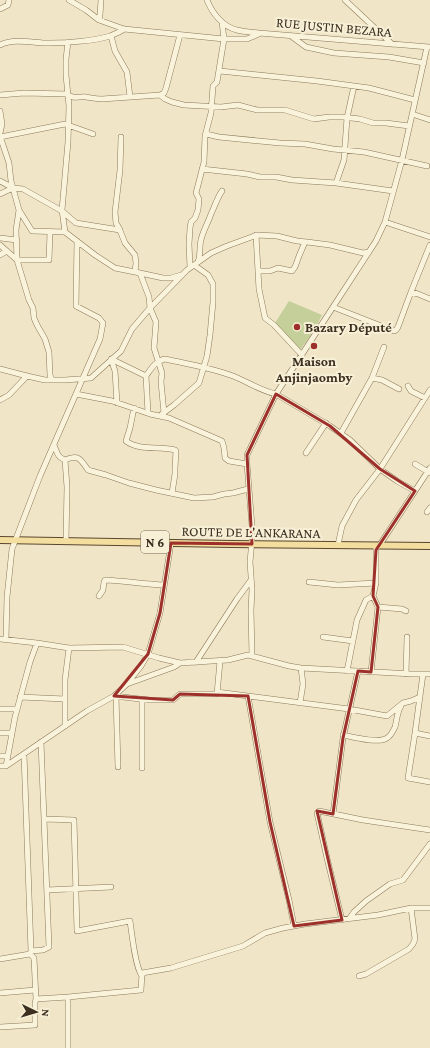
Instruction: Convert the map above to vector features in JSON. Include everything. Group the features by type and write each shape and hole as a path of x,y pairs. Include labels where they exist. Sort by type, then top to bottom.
{"main road":[{"name":"ROUTE DE L'ANKARANA","path":"0,540 430,546"}],"street":[{"path":"0,9 8,5 9,0"},
{"path":"69,0 99,20 124,29 224,39 247,39 259,33"},
{"path":"99,20 101,0"},
{"path":"162,414 200,383 210,335 213,284 208,275 194,265 189,244 191,222 195,218 198,210 199,199 196,193 204,162 206,134 212,106 213,86 217,82 220,71 224,39 222,22 210,8 207,0"},
{"path":"345,0 392,44"},
{"name":"RUE JUSTIN BEZARA","path":"222,22 236,30 259,33 429,47"},
{"path":"0,45 5,43 27,41 48,43 93,39 111,36 124,29"},
{"path":"0,95 28,93 68,94 72,98 85,97 93,99 164,93 180,35"},
{"path":"111,36 115,51 127,72 130,97"},
{"path":"290,36 306,47 334,53 383,56 424,62"},
{"path":"65,232 62,211 70,106 66,75 68,42"},
{"path":"252,656 250,610 252,590 250,562 252,526 248,489 248,451 276,394 376,241 385,222 402,160 424,62 429,47"},
{"path":"220,71 369,88 416,100"},
{"path":"336,183 344,160 347,118 354,86"},
{"path":"160,94 165,99 184,105 221,107 238,105 256,110 285,110 314,119 329,117 347,118 360,119 373,123 409,126"},
{"path":"0,111 2,124 0,133"},
{"path":"412,114 430,120"},
{"path":"93,134 64,124 0,138 9,163 11,181 19,210 32,231 65,232 115,268 163,278 171,278 182,275"},
{"path":"206,134 219,137 305,144 364,152 427,166"},
{"path":"121,137 120,170 115,212 116,223 125,243 135,255 138,273 149,298 150,308 156,322 154,348 162,373 162,414"},
{"path":"202,169 260,177 276,177 292,180 336,183 393,191"},
{"path":"0,181 13,188 23,189 62,211 76,222 120,230"},
{"path":"0,194 13,188"},
{"path":"194,265 204,230 212,214 217,198 222,191"},
{"path":"19,210 16,230 17,260 29,300 33,308 34,318 45,339 49,352 50,375 52,380"},
{"path":"385,222 430,237"},
{"path":"0,246 17,260 49,260 50,232"},
{"path":"256,235 259,289 265,318 274,325 302,355"},
{"path":"0,369 27,376 52,380 91,378 120,351 132,329 182,275 211,253 256,235 277,236 297,241 330,245 363,253 369,252"},
{"path":"0,238 17,240"},
{"path":"78,241 76,306 99,318 103,323 100,339 40,476 12,549 3,639 69,648 123,647 180,663 220,661 248,655 301,668 430,674"},
{"path":"258,272 270,271 278,268 292,271 305,242"},
{"path":"333,308 380,326 396,330 430,245"},
{"path":"0,255 7,251"},
{"path":"411,292 430,299"},
{"path":"341,433 372,378 384,347"},
{"path":"111,359 146,376"},
{"path":"111,359 115,371 118,403"},
{"path":"148,413 146,376 153,365 164,359 204,367 234,377 267,392 276,394 326,423 350,440 380,468 397,481 415,491"},
{"path":"0,400 9,395 27,376"},
{"path":"372,378 382,380 399,389"},
{"path":"408,386 411,391 425,398"},
{"path":"338,545 342,526 356,500 380,468 430,390"},
{"path":"76,394 118,403 148,413 162,414 222,441 225,458 229,461 247,464"},
{"path":"134,408 126,441 145,448 175,450 175,474 172,493"},
{"path":"306,453 326,423"},
{"path":"54,445 58,456 64,460 67,487 66,541"},
{"path":"64,460 71,457 78,458 88,470 129,483 194,498 213,497 248,489"},
{"path":"371,672 378,607 373,596 376,583 377,546 429,471 415,464"},
{"path":"0,766 6,766 87,711 115,696 127,684 141,666 148,654 160,613 171,543"},
{"path":"99,596 103,590 105,580 164,585"},
{"path":"196,662 251,580"},
{"path":"308,582 338,584 376,583"},
{"path":"347,671 357,620 366,600 373,596"},
{"path":"378,607 402,609 406,611"},
{"path":"323,637 353,641"},
{"path":"406,674 408,637"},
{"path":"6,766 20,697 37,643"},
{"path":"65,726 65,680 69,648"},
{"path":"217,692 220,661"},
{"path":"127,684 174,667 180,663"},
{"path":"300,703 303,684 301,668"},
{"path":"333,814 343,735 358,671"},
{"path":"423,674 408,778 430,782"},
{"path":"115,696 142,700 173,700 180,694 217,694 217,692 349,709 387,716 403,703 420,697"},
{"path":"115,696 118,767"},
{"path":"248,696 270,822 294,926"},
{"path":"20,697 65,698"},
{"path":"142,700 142,768"},
{"path":"343,735 380,741 387,739 392,734 399,710 403,703"},
{"path":"0,709 17,709"},
{"path":"0,733 12,733"},
{"path":"415,733 430,736"},
{"path":"0,959 31,953 49,947 41,742"},
{"path":"0,1028 34,1025 36,999 34,958 31,953 24,754"},
{"path":"0,756 8,756"},
{"path":"342,920 326,858 317,813 319,811 362,820 430,830"},
{"path":"36,999 141,990 142,976 138,965 130,921 77,931 74,820 45,819"},
{"path":"349,919 366,900 390,884 404,880 430,844"},
{"path":"47,890 111,887"},
{"path":"142,976 142,973 171,968 243,946 265,933 283,928 378,916 411,908 430,908"},
{"path":"359,976 383,965 409,949 413,944 415,939 411,908"},
{"path":"0,993 35,990"},
{"path":"68,997 68,1048"}],"highlighted area":[{"path":"276,394 330,426 380,469 415,491 376,550 373,596 378,607 371,672 358,671 343,738 333,814 317,811 342,920 294,926 270,822 248,696 180,694 173,700 114,696 148,654 160,613 171,543 252,544 247,455"}],"green space":[{"path":"289,301 322,315 314,331 300,350 275,323"}],"place":[{"name":"Bazary Député","path":"297,327"},
{"name":"Maison Anjinjaomby","path":"314,346"}]}
